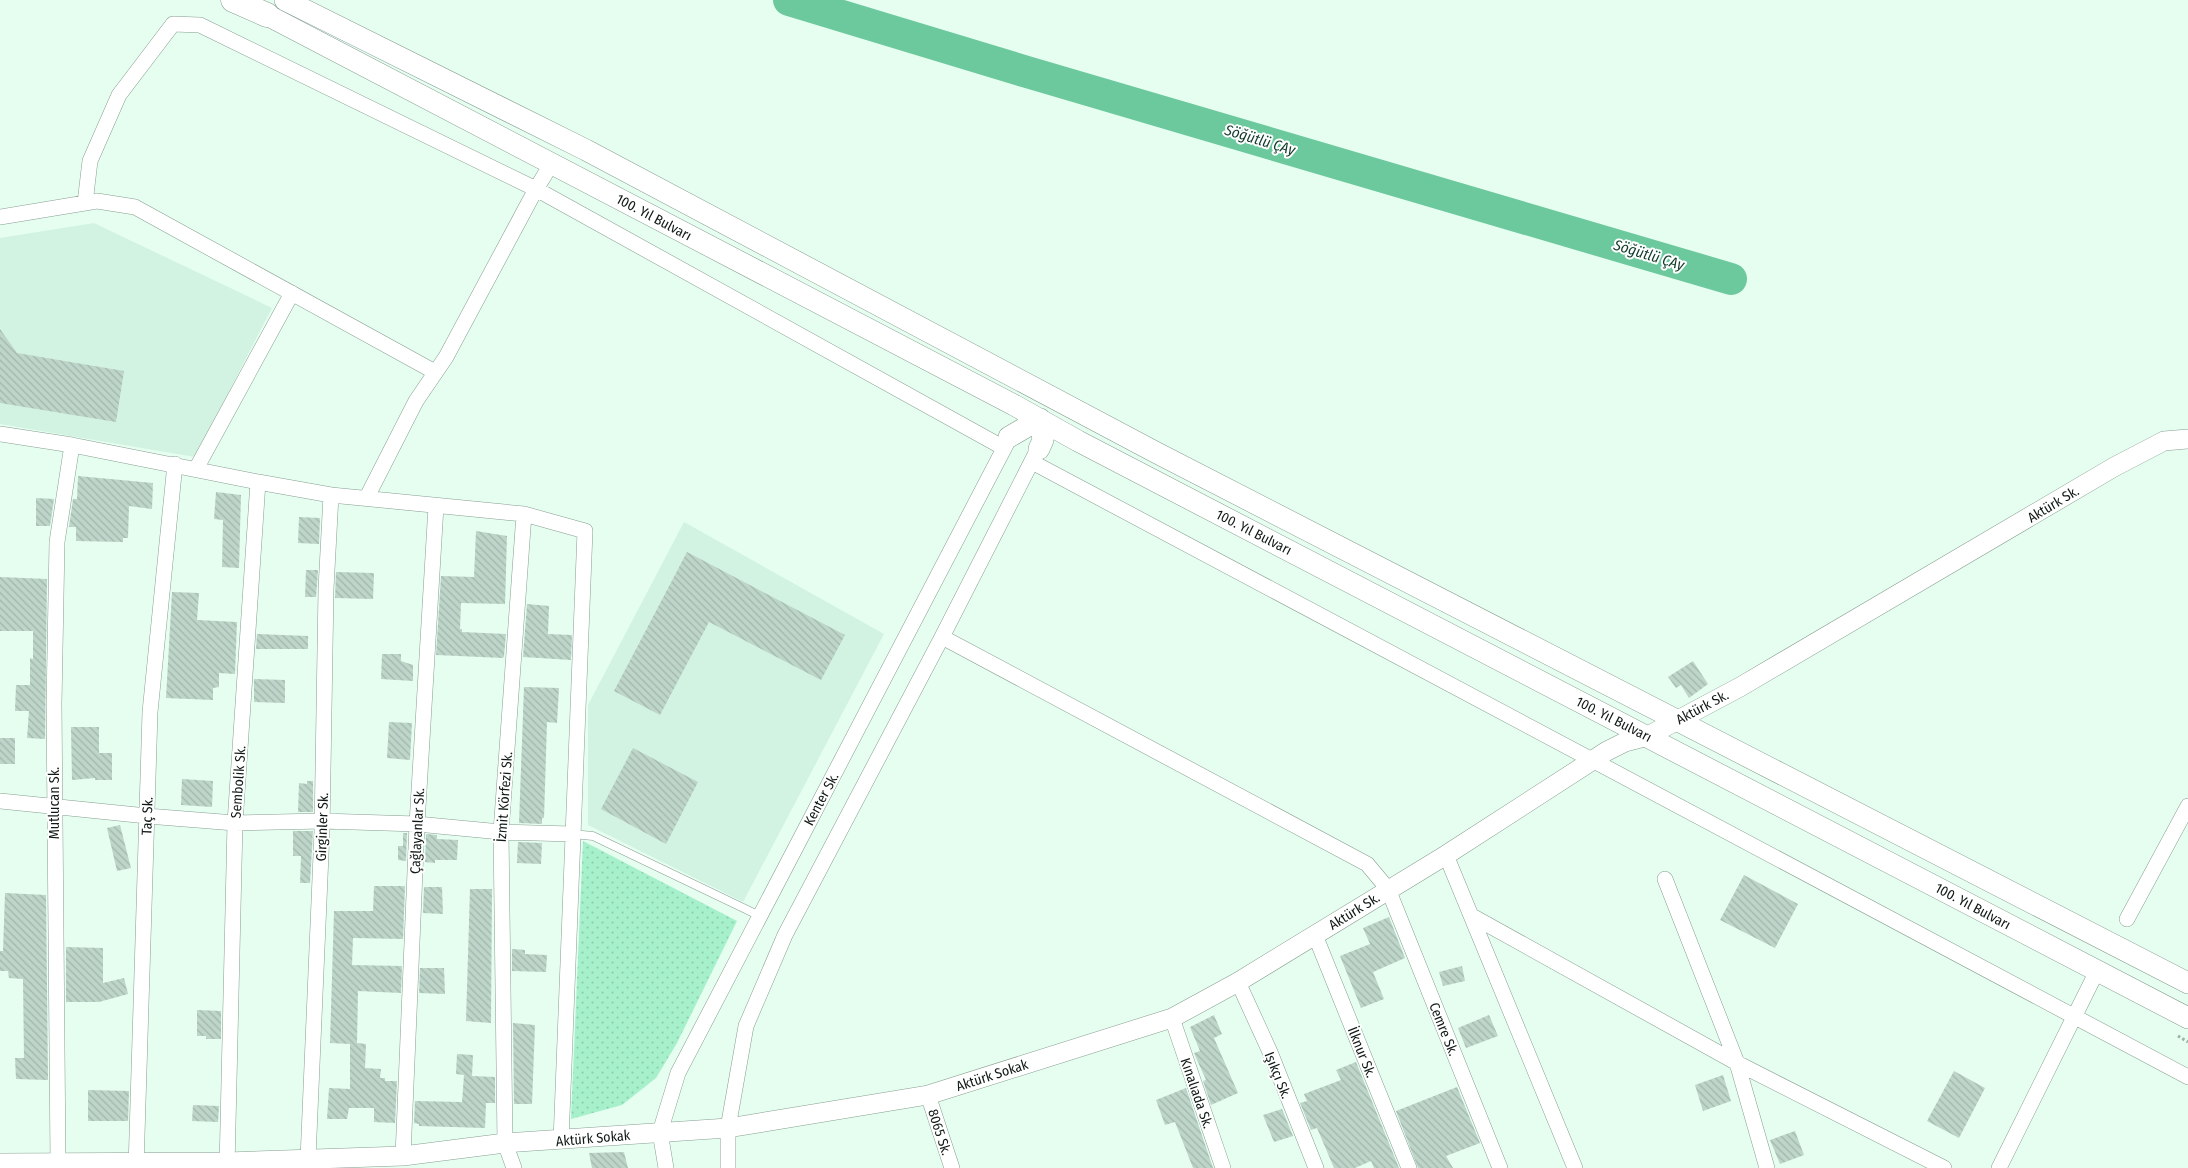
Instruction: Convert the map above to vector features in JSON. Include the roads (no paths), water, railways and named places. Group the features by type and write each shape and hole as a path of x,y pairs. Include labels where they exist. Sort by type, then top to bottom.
{"main road":[{"path":"233,0 267,15"},
{"name":"100. Yıl Bulvarı","path":"285,0 586,150 1052,397 2188,983"},
{"name":"100. Yıl Bulvarı","path":"267,15 1040,419 1078,441 2188,1018"},
{"path":"1007,442 1040,419 1052,397"},
{"path":"1035,456 1043,440 1040,419"}],"street":[{"path":"86,204 90,161 119,95 173,24 200,25 536,189 1007,442"},
{"path":"367,497 416,401 435,372 552,163"},
{"path":"0,218 98,201 135,207 435,372"},
{"path":"196,469 292,293"},
{"path":"0,434 72,445 331,495 367,497 436,506 524,514 585,531 561,1141"},
{"name":"Aktürk Sk.","path":"1172,1018 1238,982 1446,855 1591,761 1625,742 1648,736 1749,682 2114,467 2164,441 2188,439"},
{"name":"Kenter Sk.","path":"666,1168 660,1132 678,1073 1007,442"},
{"name":"Mutlucan Sk.","path":"58,1162 54,806 57,542 72,445"},
{"path":"728,1168 728,1128 746,1026 785,935 1035,456 1591,761 2188,1077"},
{"name":"Taç Sk.","path":"136,1164 150,712 175,464"},
{"name":"Sembolik Sk.","path":"227,1165 235,823 258,482"},
{"name":"Girginler Sk.","path":"308,1159 322,821 326,589 332,514 331,495"},
{"name":"Çağlayanlar Sk.","path":"403,1156 417,824 436,506"},
{"name":"İzmit Körfezi Sk.","path":"514,1168 505,1143 501,832 524,514"},
{"name":"Cemre Sk.","path":"942,637 1367,864 1388,889 1500,1168"},
{"path":"0,800 147,816 235,823 322,821 417,824 501,832 572,834"},
{"path":"2127,919 2188,806"},
{"path":"1446,855 1575,1168"},
{"path":"1665,879 1737,1062 1767,1168"},
{"path":"1472,916 1737,1062 1944,1168"},
{"name":"İlknur Sk.","path":"1315,935 1409,1168"},
{"path":"1999,1168 2097,971"},
{"name":"Işıkçı Sk.","path":"1238,982 1270,1052 1316,1168"},
{"name":"Aktürk Sokak","path":"0,1163 29,1165 58,1162 227,1165 308,1159 403,1156 505,1143 561,1141 728,1128 928,1095 1172,1018"},
{"name":"Kınalıada Sk.","path":"1172,1018 1222,1168"},
{"name":"8065 Sk.","path":"928,1095 952,1168"}],"lane":[{"path":"572,834 593,836 760,916"}],"waterway":[{"name":"Söğütlü ÇAy","path":"789,0 1731,279"}]}
